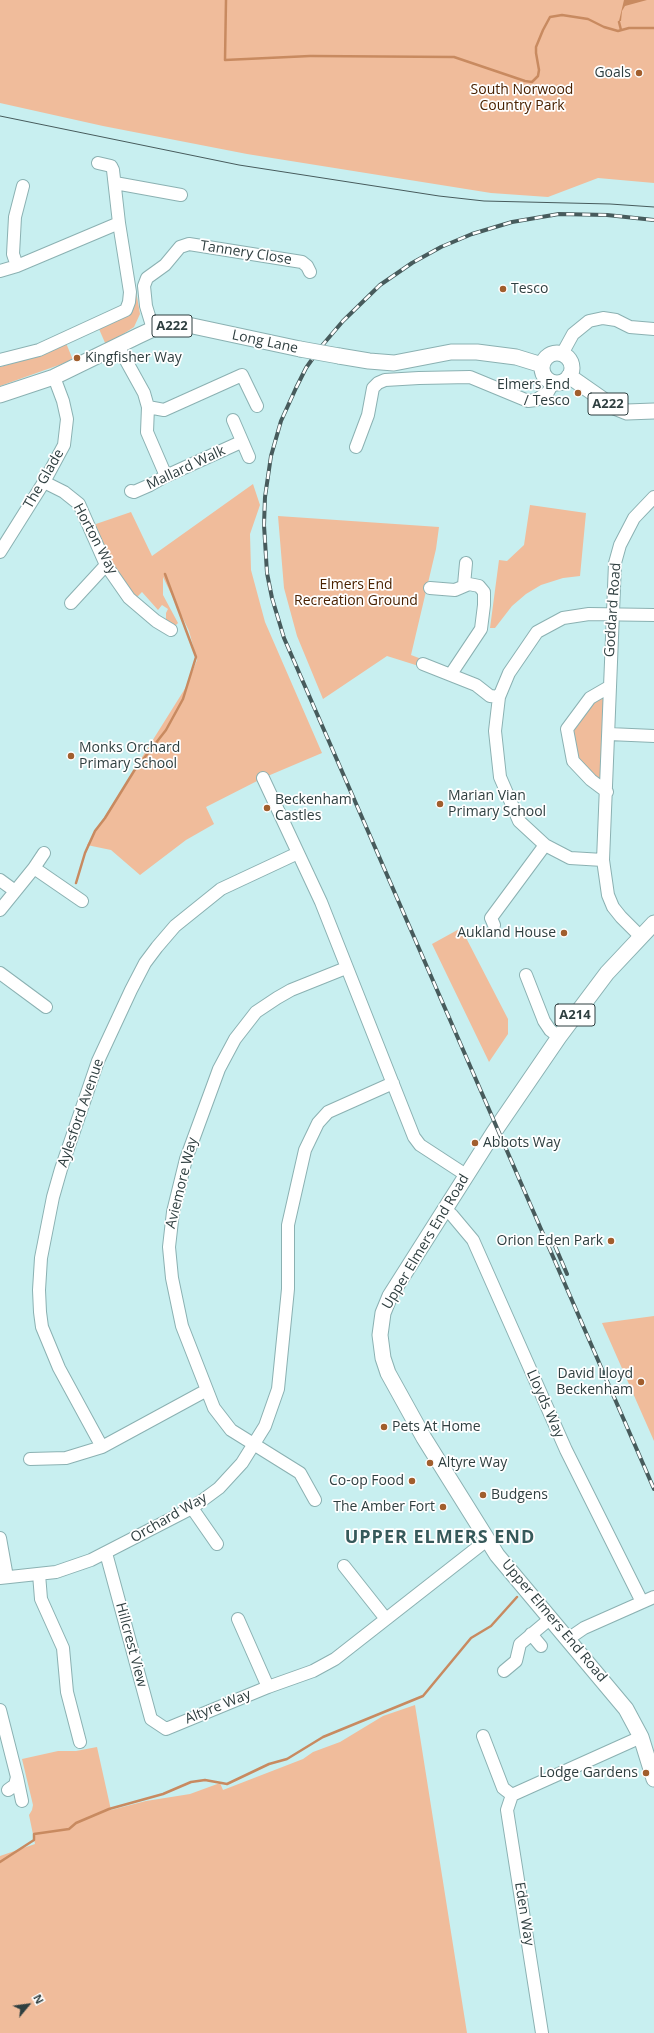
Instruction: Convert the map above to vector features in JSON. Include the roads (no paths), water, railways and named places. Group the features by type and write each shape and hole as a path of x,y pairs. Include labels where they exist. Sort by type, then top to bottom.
{"main road":[{"name":"Long Lane","path":"0,395 54,378 152,329 169,326 188,325 369,362 394,363 452,352 477,352 516,357 542,365"},
{"path":"554,353 562,354 571,363 569,376 563,382 553,382 543,375 542,365 549,355 554,353"},
{"name":"A222","path":"569,376 612,406 627,412 654,411"},
{"name":"Upper Elmers End Road","path":"654,923 640,936 607,973 559,1037 466,1175 395,1289 385,1307 380,1328 381,1350 388,1373 407,1410 487,1540 507,1568 622,1703 641,1737 654,1779"}],"street":[{"path":"0,360 39,350 126,310 130,302 130,292 119,224 114,175 111,166 98,163"},
{"path":"115,183 180,195"},
{"path":"17,266 14,254 15,217 23,186"},
{"path":"0,271 17,266 119,224"},
{"name":"Tannery Close","path":"152,329 144,286 147,278 165,265 180,247 189,244 302,262 307,266 310,272"},
{"path":"562,354 573,334 589,321 603,318 616,320 630,327 654,329"},
{"path":"118,346 144,393 148,407 147,432 166,476"},
{"path":"148,407 164,410 242,375 257,406"},
{"path":"356,447 368,415 373,388 378,383 385,380 470,377 528,401 536,400 548,392 553,382"},
{"name":"The Glade","path":"0,552 44,482 61,452 66,436 67,419 63,401 54,378"},
{"name":"Mallard Walk","path":"233,420 249,457"},
{"name":"Mallard Walk","path":"130,491 134,492 150,485 166,476 242,442"},
{"name":"Horton Way","path":"44,482 64,492 79,504 106,565 129,598 159,616 171,630"},
{"name":"Goddard Road","path":"640,936 621,917 613,906 608,894 603,860 607,792 609,687 614,563 620,545 634,518 654,497"},
{"path":"464,586 466,563"},
{"path":"71,603 106,565"},
{"path":"430,588 455,590 469,584 479,586 484,592 481,628 451,674"},
{"path":"603,860 570,858 544,845 519,821 500,777 495,730 498,698 509,673 537,632 563,618 589,614 654,615"},
{"path":"423,664 476,685 490,696 498,698"},
{"path":"607,792 591,780 573,761 566,729 590,698 609,687"},
{"path":"609,734 654,736"},
{"path":"263,778 321,902 346,968 417,1141 466,1175"},
{"path":"494,925 491,918 544,845"},
{"path":"0,910 34,868 44,853"},
{"name":"Aylesford Avenue","path":"102,1447 59,1368 42,1327 39,1290 41,1258 53,1198 61,1169 98,1062 145,963 175,926 221,889 298,853"},
{"path":"34,868 82,901"},
{"path":"0,880 15,891"},
{"name":"Aviemore Way","path":"315,1500 300,1473 231,1430 214,1408 182,1326 176,1303 169,1258 170,1227 192,1139 219,1069 234,1039 256,1012 277,998 291,990 346,968"},
{"path":"0,973 46,1007"},
{"path":"526,975 544,1021 550,1030 559,1037"},
{"name":"Orchard Way","path":"3,1578 70,1569 106,1553 192,1508 231,1476 255,1444 269,1418 279,1384 287,1302 287,1230 291,1205 303,1156 318,1123 334,1108 393,1083"},
{"name":"Lloyds Way","path":"445,1209 473,1240 566,1450 642,1602"},
{"path":"30,1459 66,1458 102,1447 207,1390"},
{"path":"192,1508 217,1544"},
{"path":"0,1538 3,1578"},
{"name":"Altyre Way","path":"166,1729 268,1687 313,1671 335,1659 487,1540"},
{"name":"Hillcrest View","path":"106,1553 151,1720 166,1729"},
{"path":"344,1566 386,1619"},
{"path":"39,1574 41,1598 63,1648 67,1692 80,1742"},
{"path":"568,1639 584,1628 654,1597"},
{"path":"504,1671 516,1661 520,1644 550,1618"},
{"path":"238,1619 268,1687"},
{"path":"531,1634 542,1646"},
{"path":"0,1710 22,1802"},
{"path":"483,1736 503,1788 512,1795 641,1737"},
{"path":"8,1790 15,1785 17,1777"},
{"name":"Eden Way","path":"512,1795 507,1810 542,2033"}],"waterway":[{"path":"226,0 225,60 310,56"},
{"path":"311,56 454,57 532,82 538,76 539,70 536,47 550,17 562,15 588,19 604,27 618,31 629,28 654,28"},
{"path":"619,22 621,30"},
{"path":"76,883 85,853 95,831 105,818 134,771 166,730 183,699 196,657 165,574"},
{"path":"0,1862 34,1840 34,1834 69,1829 76,1823 109,1809 163,1794 191,1782 205,1780 227,1784 269,1764 287,1759 323,1737 423,1696 471,1638 491,1626 517,1597"}],"tram line":[{"path":"0,116 239,165 439,196 484,201 610,204 654,207"}],"railway":[{"path":"654,220 607,215 559,214 512,222 472,234 441,247 412,263 380,285 343,321 320,348 306,368 296,388 281,421 271,456 265,497 264,525 267,573 272,598 284,638 654,1489"},
{"path":"555,1246 567,1274"}],"place":[{"name":"Goals","path":"639,73"},
{"name":"Tesco","path":"503,289"},
{"name":"Kingfisher Way","path":"77,358"},
{"name":"Elmers End / Tesco","path":"578,393"},
{"name":"Monks Orchard Primary School","path":"71,756"},
{"name":"Marian Vian Primary School","path":"440,804"},
{"name":"Beckenham Castles","path":"267,808"},
{"name":"Aukland House","path":"564,933"},
{"name":"Abbots Way","path":"475,1143"},
{"name":"Orion Eden Park","path":"611,1241"},
{"name":"David Lloyd Beckenham","path":"641,1382"},
{"name":"Pets At Home","path":"384,1427"},
{"name":"Altyre Way","path":"430,1463"},
{"name":"Co-op Food","path":"412,1481"},
{"name":"Budgens","path":"483,1495"},
{"name":"The Amber Fort","path":"443,1507"},
{"name":"Lodge Gardens","path":"646,1773"}],"district":[{"name":"UPPER ELMERS END","path":"440,1538"}],"park label":[{"name":"South Norwood Country Park","path":"522,98"},
{"name":"Elmers End Recreation Ground","path":"356,594"}]}
